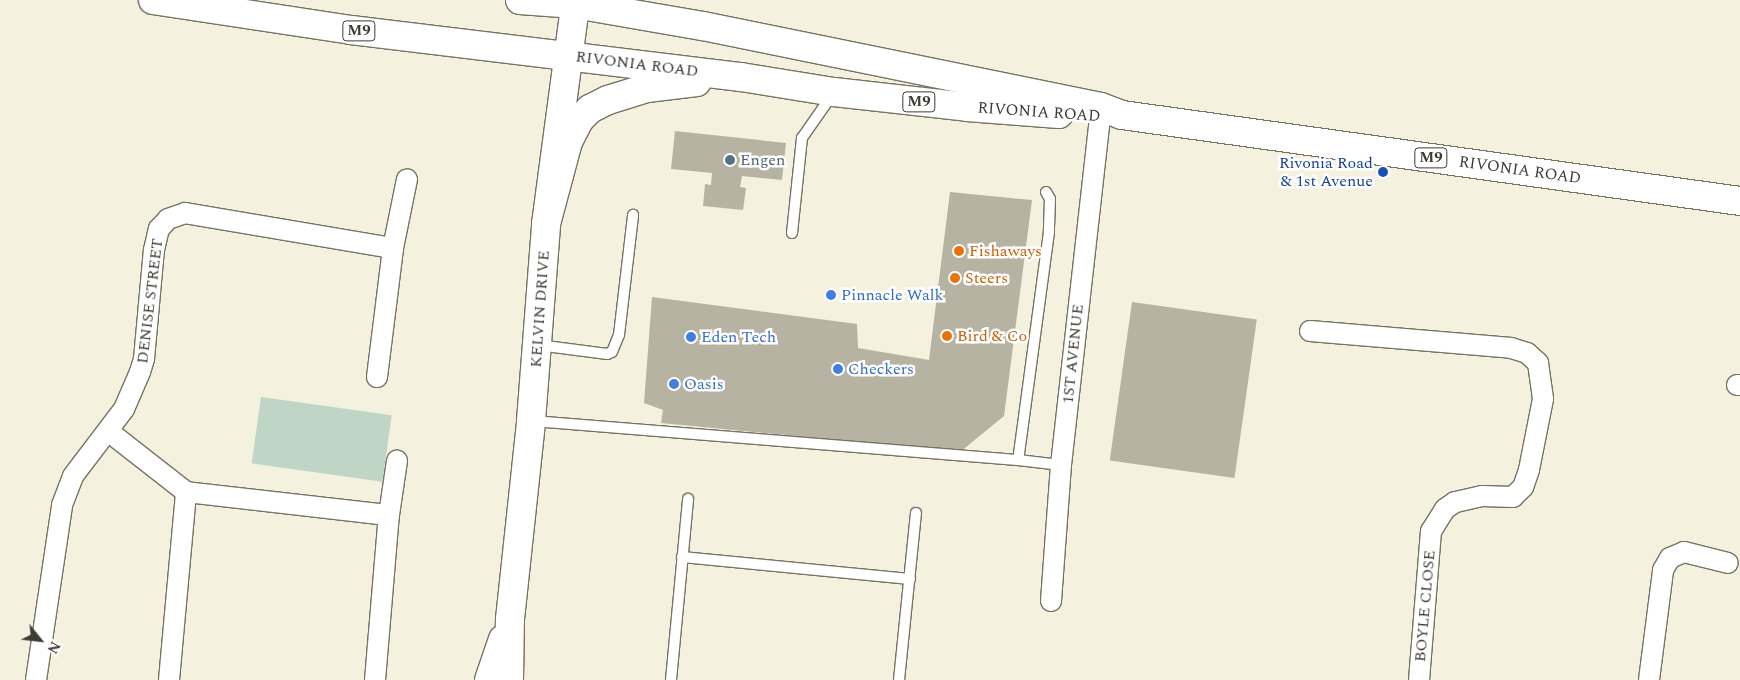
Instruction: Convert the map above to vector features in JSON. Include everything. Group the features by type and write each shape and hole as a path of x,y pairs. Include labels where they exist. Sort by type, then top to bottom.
{"main road":[{"name":"RIVONIA ROAD","path":"153,0 351,30 741,77 834,92 967,107 1107,113"},
{"name":"RIVONIA ROAD","path":"520,0 575,2 703,26 1107,113 1740,202"},
{"name":"KELVIN DRIVE","path":"509,680 510,618 531,421 546,224 575,2"},
{"path":"546,224 568,142 579,120 590,109 608,100 647,88 741,77"},
{"name":"KELVIN DRIVE","path":"489,680 510,618"}],"street":[{"name":"1ST AVENUE","path":"1051,601 1061,465 1107,113"},
{"path":"377,377 393,248 407,179"},
{"name":"DENISE STREET","path":"36,680 62,505 73,476 124,409 140,372 144,359 154,250 159,229 168,218 185,213 393,248"},
{"name":"BOYLE CLOSE","path":"1310,331 1511,348 1527,353 1538,363 1543,399 1529,470 1522,487 1513,497 1482,496 1455,502 1445,509 1431,531 1419,680"},
{"path":"108,431 186,492 389,516"},
{"path":"375,680 389,516 397,461"},
{"path":"169,680 186,492"},
{"path":"1649,680 1664,570 1670,558 1684,552 1728,563"}],"lane":[{"path":"792,233 802,138 834,92"},
{"path":"1018,460 1048,232 1050,200 1046,192"},
{"path":"537,345 607,354 612,352 618,335 633,215"},
{"path":"531,421 1061,465"},
{"path":"671,680 688,499"},
{"path":"899,680 916,513"},
{"path":"682,557 910,579"}],"green space":[{"path":"261,397 392,415 382,482 252,463"}],"building":[{"path":"675,131 786,143 782,180 742,176 740,187 746,188 743,210 703,206 705,184 711,185 712,173 671,169"},
{"path":"950,192 1032,200 1004,416 960,452 661,423 663,410 644,403 652,297 857,324 858,348 929,360"},
{"path":"1132,302 1257,320 1235,478 1110,460"}],"place":[{"name":"Engen","path":"730,160"},
{"name":"Rivonia Road & 1st Avenue","path":"1383,172"},
{"name":"Fishaways","path":"959,251"},
{"name":"Steers","path":"955,278"},
{"name":"Pinnacle Walk","path":"831,295"},
{"name":"Bird & Co","path":"947,336"},
{"name":"Eden Tech","path":"691,337"},
{"name":"Checkers","path":"838,369"},
{"name":"Oasis","path":"674,384"}]}
